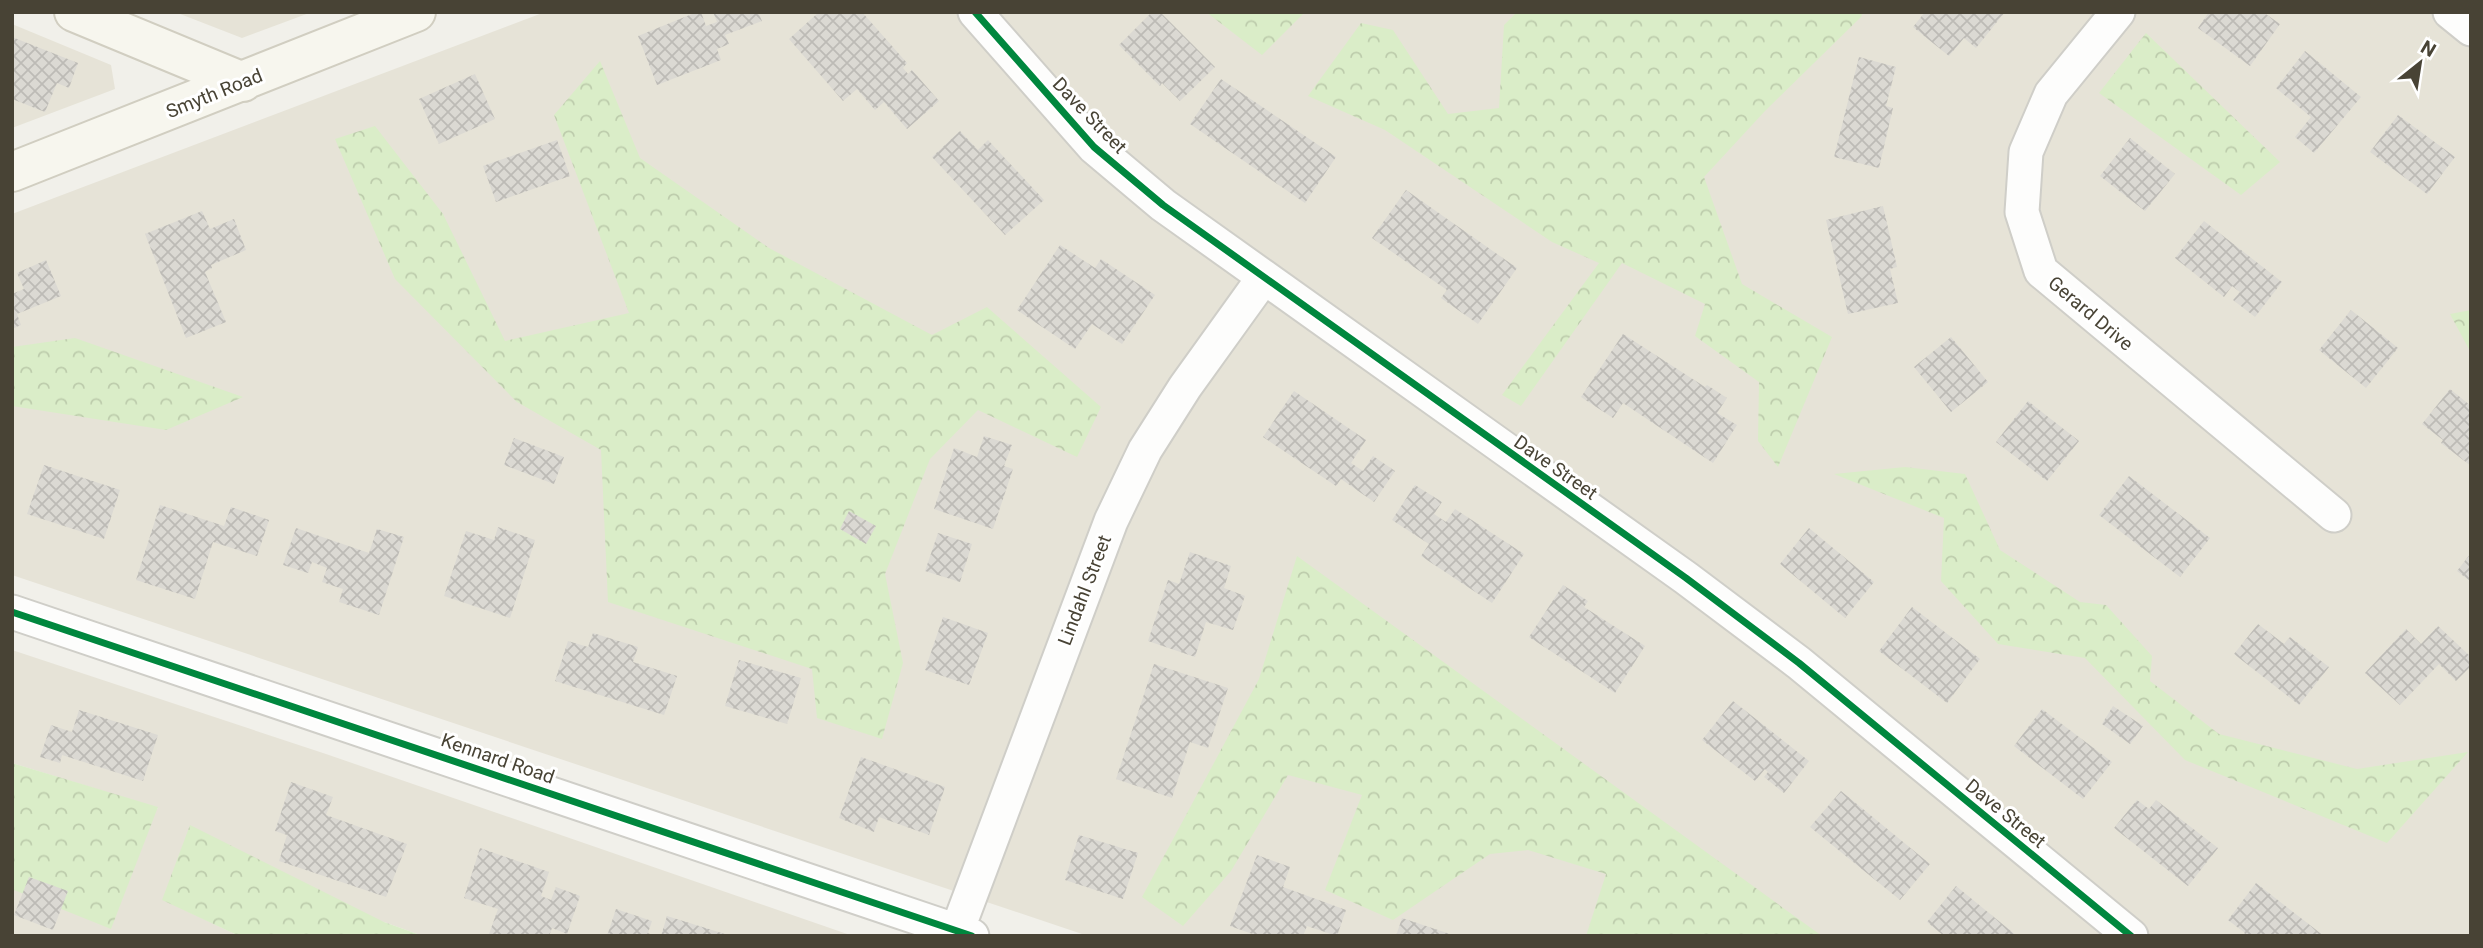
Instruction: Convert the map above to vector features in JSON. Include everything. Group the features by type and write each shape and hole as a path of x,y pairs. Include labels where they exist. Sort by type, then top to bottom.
{"street":[{"name":"Smyth Road","path":"12,172 416,12"},
{"name":"Dave Street","path":"975,12 1094,147 1163,205 1686,578 1799,663 2131,936"},
{"name":"Gerard Drive","path":"2118,12 2051,94 2026,152 2022,212 2041,271 2334,515"},
{"path":"2450,12 2471,29"},
{"path":"91,16 243,82"},
{"name":"Lindahl Street","path":"965,933 1083,591 1111,521 1151,440 1185,387 1264,277"},
{"name":"Kennard Road","path":"12,612 965,933"}],"shaded area":[{"path":"175,12 312,12 242,38"},
{"path":"545,12 2471,12 2471,936 1088,936 12,575 12,214"},
{"path":"12,24 111,65 115,89 12,128"},
{"path":"12,650 326,754 853,936 423,936 384,922 162,899 239,936 12,936 14,889 158,808 12,763"}],"green space":[{"path":"1206,12 1305,12 1262,55"},
{"path":"1517,12 1863,12 1704,177 1742,284 1832,337 1778,467 1758,441 1759,382 1695,336 1705,304 1622,263 1521,406 1502,395 1599,263 1552,242 1385,130 1308,96 1361,23 1393,30 1448,114 1499,108 1504,25"},
{"path":"2146,33 2280,162 2241,195 2099,93"},
{"path":"600,61 640,158 769,248 932,335 987,307 1101,407 1077,457 978,410 930,459 885,574 903,663 882,739 817,718 812,669 608,602 601,450 517,402 395,279 335,139 375,126 443,214 505,341 629,313 554,115"},
{"path":"2471,310 2471,353 2450,314"},
{"path":"75,338 243,397 166,430 12,406 12,347"},
{"path":"1905,467 1965,474 2000,550 2080,602 2106,605 2152,656 2150,681 2219,734 2357,769 2468,752 2387,843 2185,760 2085,658 1998,644 1941,581 1944,518 1834,474"},
{"path":"1297,556 1822,936 1586,936 1606,874 1528,850 1490,854 1393,920 1325,890 1362,795 1288,775 1231,871 1183,926 1142,897 1259,679"},
{"path":"12,763 158,807 111,929 14,890 12,894"},
{"path":"190,825 384,922 423,936 239,936 162,900"}],"building":[{"path":"701,12 706,26 717,22 713,12 758,12 762,21 725,35 729,44 717,49 721,60 657,85 638,36"},
{"path":"819,12 862,12 907,63 903,68 908,74 912,70 939,101 907,129 884,102 875,110 857,89 843,101 789,39"},
{"path":"1152,12 1160,12 1215,67 1180,101 1162,83 1160,86 1119,45"},
{"path":"1925,12 2005,12 1976,48 1964,38 1949,56 1913,27"},
{"path":"2209,12 2263,12 2280,24 2250,66 2198,28"},
{"path":"12,37 78,63 69,88 57,83 45,112 12,99"},
{"path":"2305,51 2361,97 2314,153 2295,137 2311,117 2276,88"},
{"path":"1859,57 1896,67 1886,106 1893,108 1879,168 1834,157"},
{"path":"475,74 495,119 439,144 419,99"},
{"path":"1221,79 1336,157 1305,203 1190,124"},
{"path":"2398,115 2455,157 2427,194 2370,152"},
{"path":"960,131 978,150 988,140 1044,200 1005,235 932,157"},
{"path":"2130,138 2175,174 2145,211 2100,176"},
{"path":"557,140 570,176 496,202 483,166"},
{"path":"1406,190 1517,268 1478,324 1441,298 1447,290 1372,238"},
{"path":"1883,206 1897,267 1890,269 1898,303 1848,314 1826,220"},
{"path":"202,211 210,229 234,219 246,250 211,265 212,268 205,272 226,322 186,338 145,234"},
{"path":"2204,221 2282,282 2255,317 2233,300 2240,292 2232,286 2224,297 2175,258"},
{"path":"1060,245 1095,268 1101,259 1155,295 1122,344 1092,324 1075,349 1017,310"},
{"path":"46,260 61,296 17,314 21,325 12,329 12,294 24,289 17,273"},
{"path":"2351,310 2398,348 2366,388 2319,350"},
{"path":"1623,334 1705,387 1707,385 1727,398 1717,413 1737,425 1713,463 1623,403 1613,418 1581,397"},
{"path":"1951,337 1988,382 1951,412 1914,367"},
{"path":"2450,389 2471,406 2471,466 2422,424"},
{"path":"1294,391 1366,440 1351,463 1363,471 1373,456 1395,471 1374,502 1341,479 1336,486 1263,437"},
{"path":"2028,401 2079,441 2047,481 1996,442"},
{"path":"984,436 1012,445 1004,466 1013,469 993,529 934,509 954,448 977,457"},
{"path":"514,438 564,457 554,484 504,465"},
{"path":"44,465 120,490 104,539 27,514"},
{"path":"2129,476 2210,538 2180,577 2099,515"},
{"path":"1415,485 1442,502 1434,514 1446,522 1455,509 1524,554 1492,603 1421,556 1429,544 1392,520"},
{"path":"160,505 224,526 231,507 269,520 257,556 213,542 195,599 136,580"},
{"path":"849,511 876,526 866,544 840,529"},
{"path":"498,527 535,540 510,618 444,596 466,531 494,540"},
{"path":"296,528 369,553 377,529 404,537 379,615 339,602 343,589 322,582 327,568 312,562 308,573 283,565"},
{"path":"1809,528 1874,582 1845,618 1780,564"},
{"path":"938,533 972,544 960,582 925,571"},
{"path":"1190,552 1231,566 1224,588 1245,596 1233,630 1206,622 1195,657 1148,641 1168,580 1179,584"},
{"path":"2471,553 2471,582 2457,571"},
{"path":"1563,585 1588,601 1584,607 1645,646 1615,693 1529,637"},
{"path":"1912,607 1980,659 1947,703 1879,651"},
{"path":"943,617 988,633 969,685 925,670"},
{"path":"2258,624 2284,644 2290,637 2329,667 2299,705 2234,654"},
{"path":"2438,626 2471,657 2471,666 2456,681 2439,664 2400,705 2365,673 2406,629 2421,644"},
{"path":"593,633 638,647 633,662 677,676 664,715 555,681 568,641 588,647"},
{"path":"739,660 801,678 787,724 725,706"},
{"path":"1154,664 1228,688 1208,748 1190,742 1172,798 1116,779"},
{"path":"1733,701 1809,761 1784,793 1764,777 1768,772 1765,769 1755,781 1702,740"},
{"path":"2113,706 2143,726 2130,744 2102,724"},
{"path":"2042,709 2112,762 2083,799 2014,746"},
{"path":"79,710 158,735 143,781 62,755 60,763 40,757 51,725 72,732"},
{"path":"861,757 945,787 929,835 879,817 874,832 839,818"},
{"path":"291,782 333,797 326,815 407,844 386,897 279,861 287,835 275,831"},
{"path":"1841,791 1930,864 1900,900 1810,827"},
{"path":"2137,800 2149,809 2156,800 2218,848 2188,886 2114,828"},
{"path":"1079,835 1138,853 1123,899 1065,880"},
{"path":"480,848 549,872 541,896 551,900 556,887 580,896 567,934 552,928 549,936 489,934 498,909 464,898"},
{"path":"1257,855 1290,867 1283,887 1346,910 1337,936 1307,926 1303,936 1258,936 1230,926"},
{"path":"29,877 68,891 53,930 14,915"},
{"path":"2256,883 2324,936 2243,936 2245,933 2228,920"},
{"path":"1956,886 2017,936 1944,936 1927,922"},
{"path":"616,909 652,921 648,933 655,936 607,936"},
{"path":"667,916 728,935 728,936 661,936"},
{"path":"1402,918 1453,935 1453,936 1396,936"}],"cycle path":[{"path":"975,12 1094,147 1163,205 1686,578 1799,663 2131,936"},
{"path":"12,612 972,936"}]}
